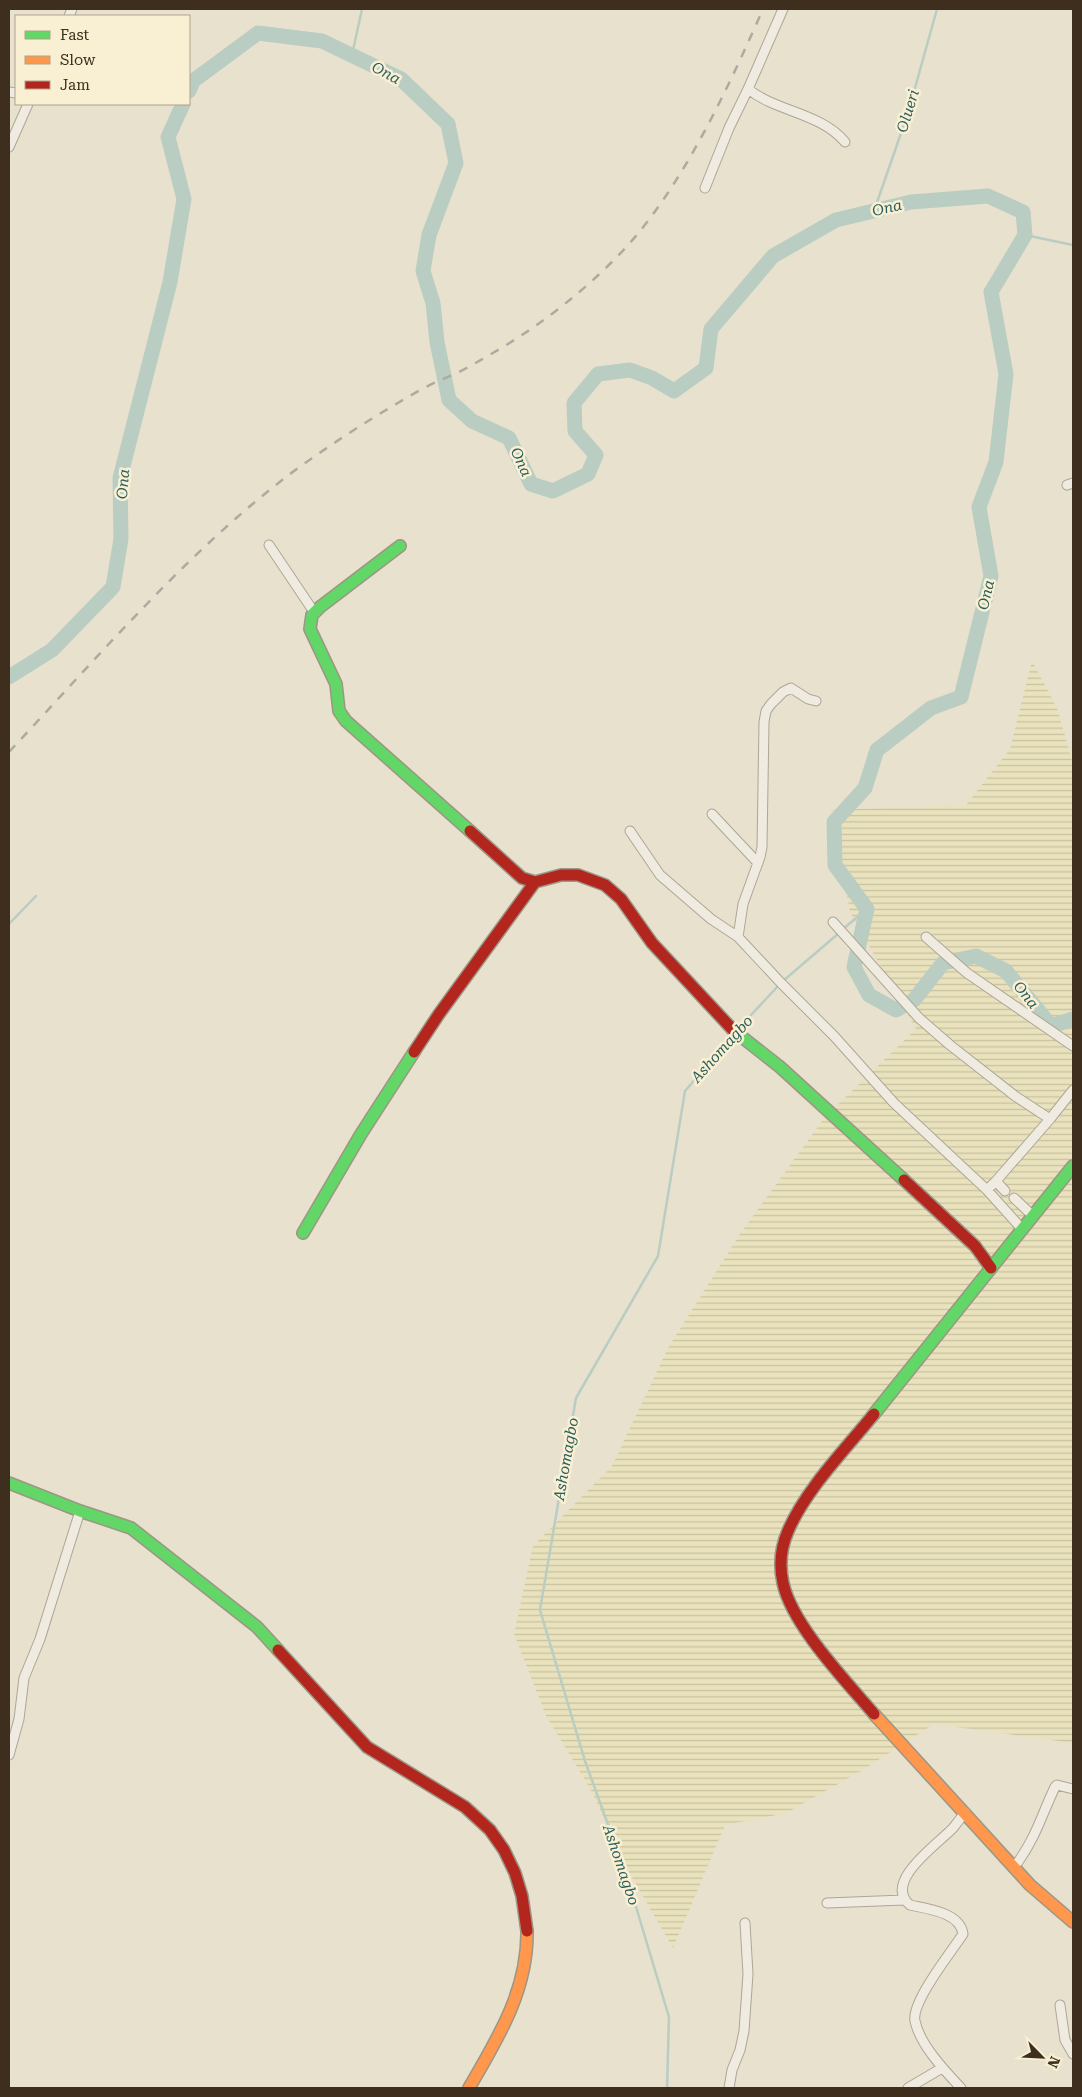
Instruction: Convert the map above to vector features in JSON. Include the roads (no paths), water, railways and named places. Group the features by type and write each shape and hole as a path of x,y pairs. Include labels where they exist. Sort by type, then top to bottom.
{"street":[{"path":"704,188 783,9"},
{"path":"748,89 759,98 799,113 823,125 838,134 845,142"},
{"path":"9,147 28,105"},
{"path":"269,545 314,612"},
{"path":"400,546 314,612 311,618 310,629 336,684 339,711 346,721 522,878 535,882 561,875 578,875 605,885 620,899 652,943 735,1032 780,1067 865,1142 975,1246 991,1268"},
{"path":"738,937 743,904 762,847 763,734 766,711 777,697 791,688 808,699 816,701"},
{"path":"712,814 758,862"},
{"path":"630,831 660,875 710,919 738,937 834,1036 894,1103 987,1190 1022,1229"},
{"path":"303,1233 361,1134 439,1014 535,882"},
{"path":"833,922 920,1018 950,1045 1014,1096 1050,1119"},
{"path":"926,938 967,973 1073,1046"},
{"path":"987,1190 1073,1090"},
{"path":"1073,1166 815,1487 786,1532 781,1562 783,1584 790,1604 812,1638 860,1699 1011,1864 1047,1901 1073,1922"},
{"path":"996,1181 1005,1191"},
{"path":"1014,1198 1033,1216"},
{"path":"9,1483 80,1511 131,1528 172,1562 235,1609 276,1646 367,1747 471,1811 484,1823 500,1844 513,1866 523,1897 528,1927 527,1954 518,1993 495,2042 469,2088"},
{"path":"9,1755 19,1719 24,1678 40,1639 80,1511"},
{"path":"1011,1864 1018,1862 1028,1848 1042,1821 1056,1785 1073,1789"},
{"path":"904,1900 902,1892 908,1872 954,1827 965,1812"},
{"path":"827,1903 904,1900 910,1904 954,1918 959,1922 963,1934 940,1966 915,2015 915,2021 942,2068 961,2088"},
{"path":"729,2088 732,2070 744,2030 748,1974 745,1923"},
{"path":"1060,2005 1065,2040 1073,2054"},
{"path":"908,2088 942,2068"}],"waterway":[{"path":"352,55 362,9"},
{"name":"Olueri","path":"874,211 908,113 937,9"},
{"name":"Ona","path":"190,88 193,81 258,33 322,41 401,79 448,124 456,163 429,235 423,271 433,303 437,342 449,400 472,421 509,438 531,484 553,491 588,474 596,455 575,431 574,403 598,374 630,370 652,378 674,391 706,368 711,329 773,256 836,220 911,202 988,196 1023,212 1025,235 991,292 1006,374 996,462 979,507 991,576 961,697 931,708 877,750 865,788 834,822 835,865 867,909 854,967 869,995 896,1010 914,1000 943,963 976,956 1006,971 1051,1026 1073,1019"},
{"name":"Ona","path":"9,677 52,650 113,587 121,539 120,478 170,282 184,199 168,137 183,105"},
{"path":"1025,235 1073,245"},
{"path":"9,924 36,896"},
{"name":"Ashomagbo","path":"843,929 867,909"},
{"name":"Ashomagbo","path":"783,981 839,933"},
{"name":"Ashomagbo","path":"738,1029 779,985"},
{"name":"Ashomagbo","path":"667,2088 669,2017 628,1880 585,1761 540,1610 576,1398 658,1256 685,1091 733,1035"}],"railway":[{"path":"9,752 179,572 215,537 290,474 371,419 422,389 479,361 531,329 570,300 607,267 629,244 669,192 720,101 763,9"}]}
